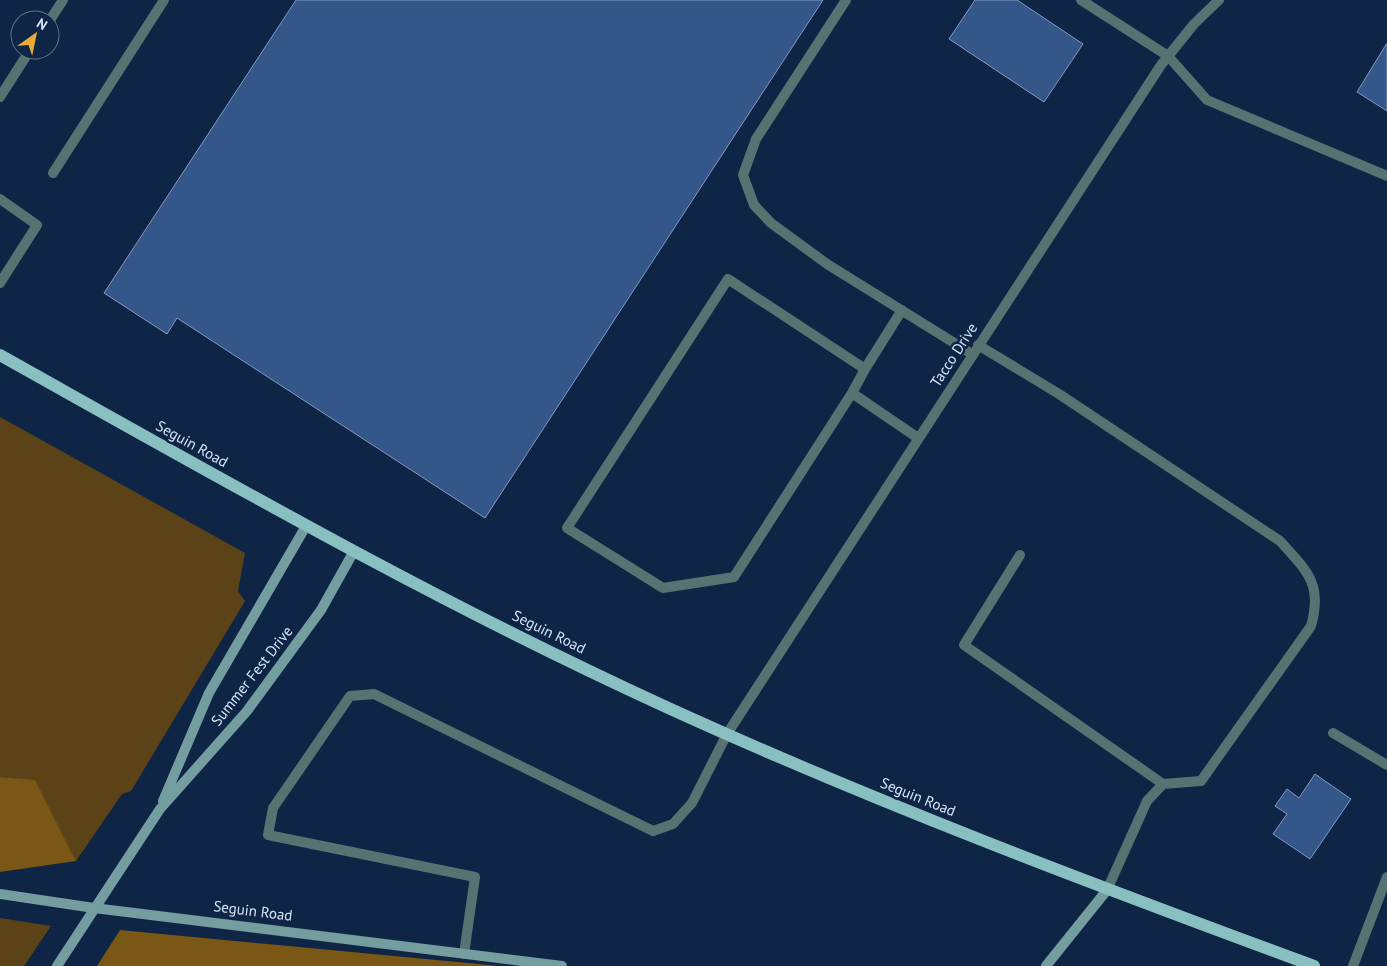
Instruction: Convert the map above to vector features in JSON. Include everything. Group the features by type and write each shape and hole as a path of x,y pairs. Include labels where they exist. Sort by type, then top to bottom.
{"main road":[{"name":"Seguin Road","path":"0,355 354,552 548,650 727,734 911,813 1108,890 1314,966"}],"street":[{"path":"53,173 164,0"},
{"path":"846,0 756,139 743,175 754,205 771,223 827,264 902,310 1059,394 1280,541 1305,568 1313,584 1316,608 1311,626 1201,781 1163,784 964,645 1020,555"},
{"path":"1080,0 1168,56 1206,100 1387,176"},
{"name":"Tacco Drive","path":"464,954 476,876 268,835 273,808 350,696 374,694 653,831 672,824 692,803 727,734 1094,166 1168,56 1194,24 1219,0"},
{"path":"0,97 24,60"},
{"path":"0,199 37,225 0,283"},
{"path":"865,369 728,279 567,528 663,588 734,577 852,393 902,310"},
{"path":"852,393 918,438"},
{"name":"Summer Fest Drive","path":"160,809 209,693 274,585 306,526"},
{"name":"Summer Fest Drive","path":"57,966 160,809 247,712 321,610 354,552"},
{"path":"1333,733 1387,765"},
{"path":"1046,966 1108,890 1147,801 1163,784"},
{"path":"1353,966 1385,884"},
{"name":"Seguin Road","path":"0,894 94,908 562,966"}],"shaded area":[{"path":"0,417 245,553 238,591 245,601 131,791 122,794 76,861 35,781 0,777"},
{"path":"0,777 35,780 76,861 0,872"},
{"path":"0,918 51,926 24,966 0,966"},
{"path":"120,930 500,966 97,966"}],"building":[{"path":"296,0 823,0 485,518 177,318 167,334 104,293"},
{"path":"975,0 1017,0 1083,44 1044,102 949,39"},
{"path":"1387,43 1387,111 1357,92"},
{"path":"1315,774 1351,799 1310,859 1273,834 1287,814 1275,806 1287,789 1299,798"}]}
